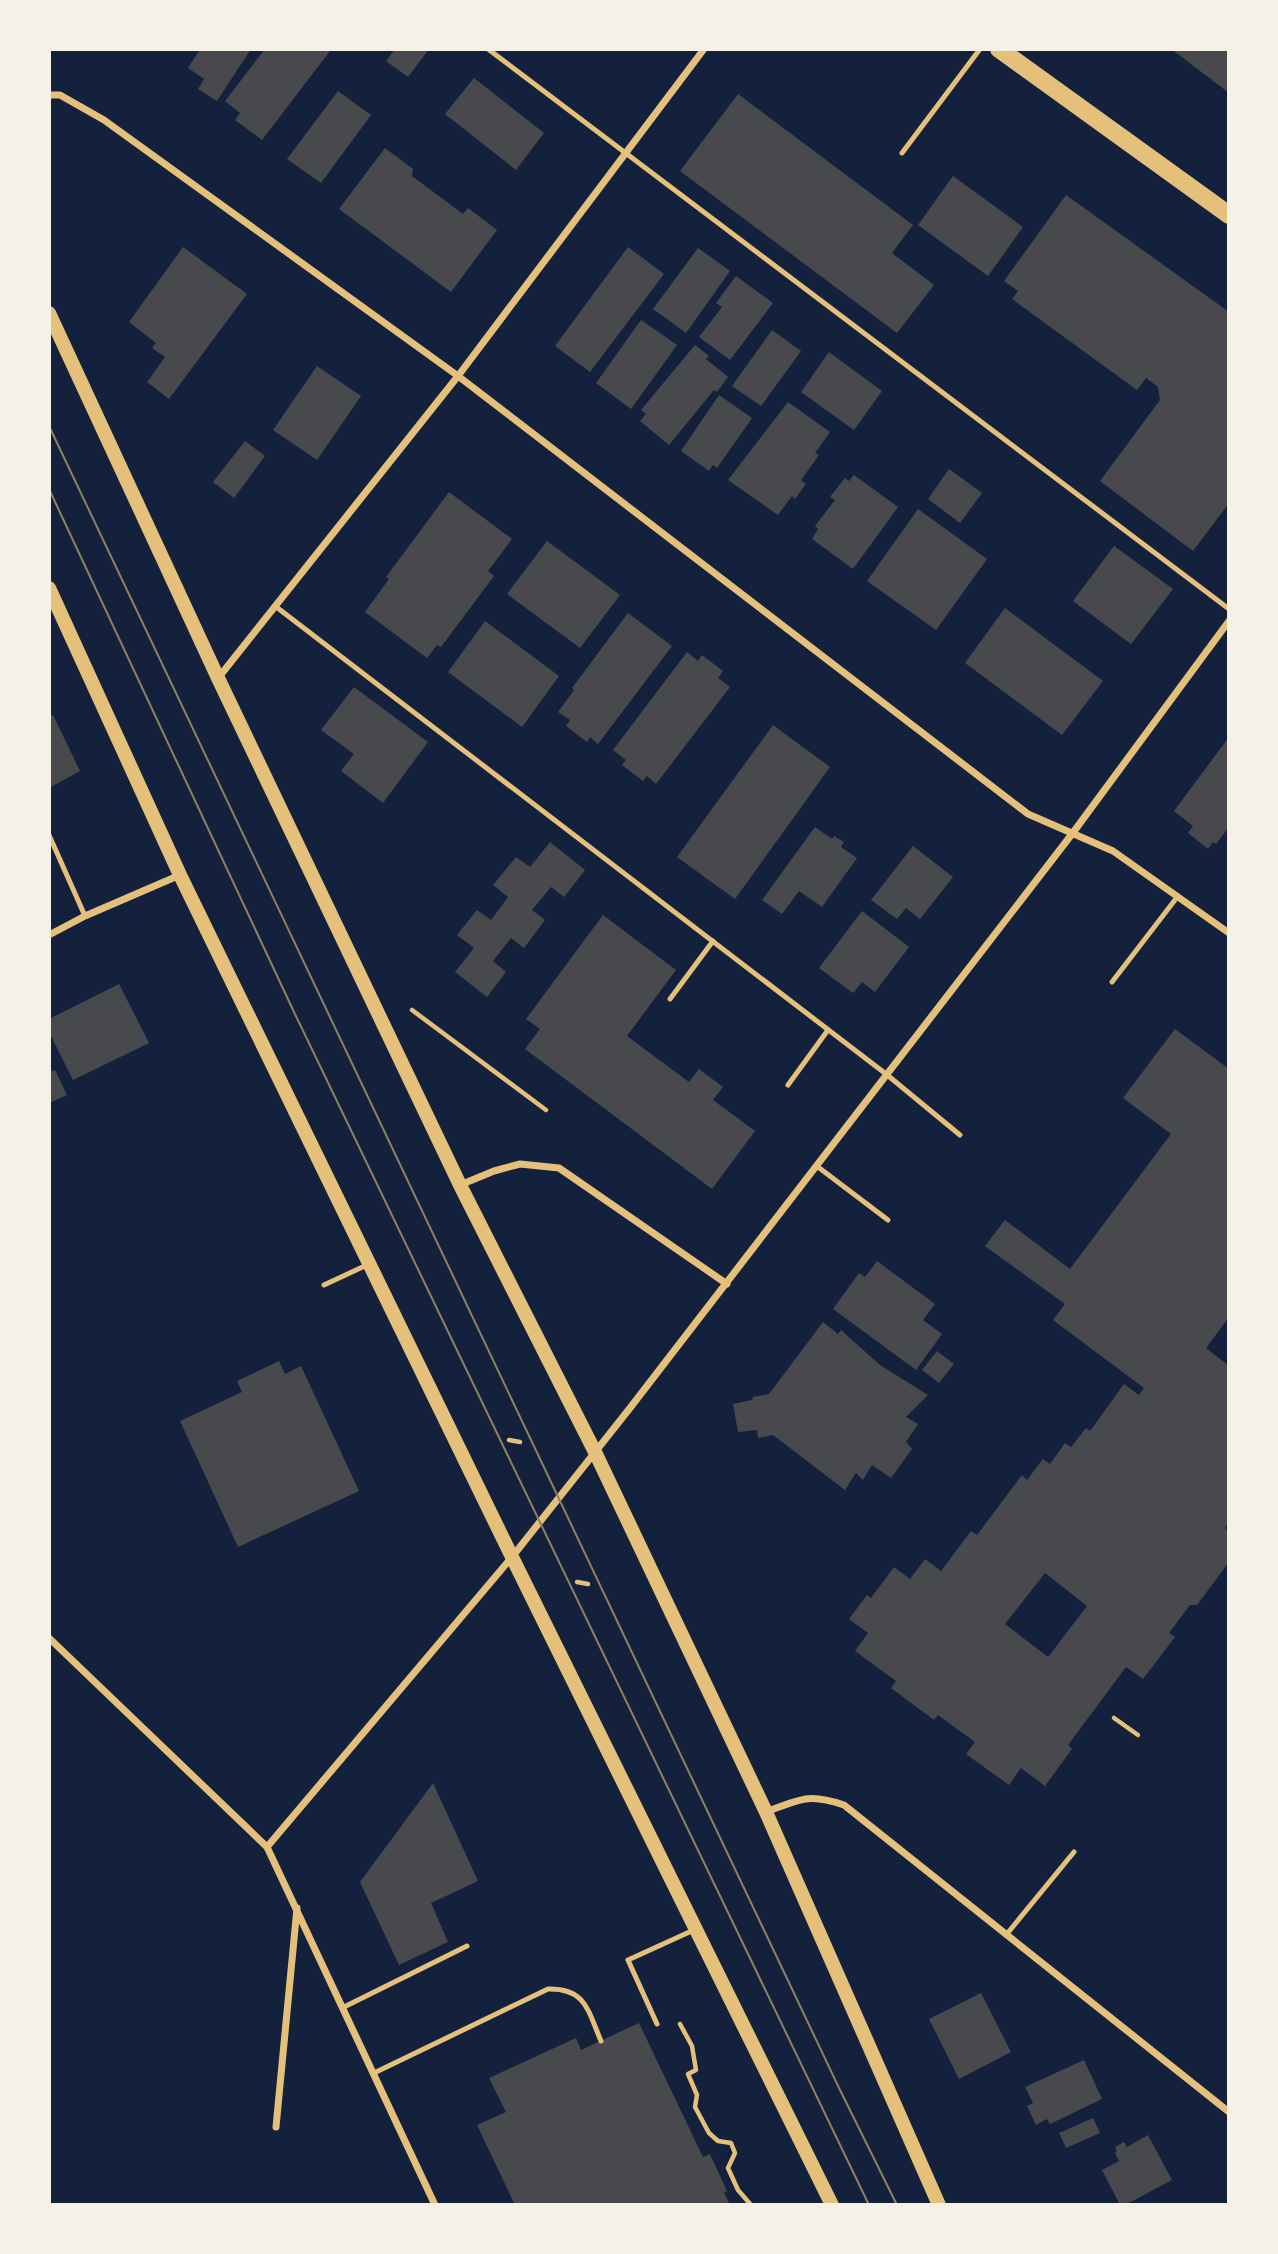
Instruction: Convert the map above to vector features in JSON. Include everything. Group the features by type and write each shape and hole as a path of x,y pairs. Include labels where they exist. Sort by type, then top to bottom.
{"main road":[{"path":"999,49 1229,215"},
{"path":"49,313 218,678 460,1185 596,1452 766,1812 939,2205"},
{"path":"49,588 180,875 832,2205"}],"street":[{"path":"218,678 458,376 704,49"},
{"path":"49,94 60,95 104,120 458,376 1028,814 1113,851 1229,933"},
{"path":"267,1847 512,1557 596,1452 1072,834 1229,621"},
{"path":"49,935 85,916 180,875"},
{"path":"460,1185 520,1164 559,1168 727,1284"},
{"path":"49,1638 267,1847 435,2205"},
{"path":"766,1812 801,1798 822,1798 844,1805 1229,2112"},
{"path":"276,2127 297,1907"}],"lane":[{"path":"488,49 1229,609"},
{"path":"902,153 980,49"},
{"path":"275,606 886,1074 961,1135"},
{"path":"49,835 85,916"},
{"path":"1112,982 1178,896"},
{"path":"670,999 713,941"},
{"path":"788,1085 828,1030"},
{"path":"818,1167 888,1220"},
{"path":"324,1285 369,1264"},
{"path":"1006,1935 1074,1852"},
{"path":"657,2024 628,1960 696,1929"},
{"path":"344,2007 467,1946"},
{"path":"374,2073 548,1989 578,1995 585,2003 601,2041"}],"path":[{"path":"412,1010 546,1110"},
{"path":"509,1440 520,1442"},
{"path":"578,1582 588,1584"},
{"path":"1115,1718 1138,1735"},
{"path":"657,2024 671,2017 678,2020 692,2046 696,2070 688,2074 697,2095 695,2107 709,2133 718,2141 731,2143 735,2153 728,2168 738,2190 751,2205"}],"building":[{"path":"200,49 251,49 217,101 198,89 204,79 188,68"},
{"path":"265,49 330,51 262,140 235,120 240,113 225,101"},
{"path":"395,49 429,49 408,77 386,61"},
{"path":"1229,49 1229,93 1174,51"},
{"path":"474,78 544,133 516,170 445,114"},
{"path":"338,91 371,115 321,183 287,159"},
{"path":"738,94 913,225 892,253 934,285 897,333 680,171"},
{"path":"385,148 413,169 412,176 463,214 468,208 497,230 451,292 339,209"},
{"path":"953,176 1023,227 988,276 918,225"},
{"path":"1066,195 1229,312 1229,503 1193,551 1100,481 1160,400 1158,387 1146,378 1137,390 1012,299 1018,291 1004,281"},
{"path":"183,247 247,294 169,399 147,382 165,357 152,348 156,343 129,322"},
{"path":"628,247 664,274 590,372 555,346"},
{"path":"698,248 730,271 686,333 653,309"},
{"path":"736,276 773,303 730,360 699,337 722,307 716,303"},
{"path":"641,320 677,345 631,409 596,383"},
{"path":"772,330 801,351 761,406 732,386"},
{"path":"695,345 709,356 706,359 728,377 669,445 640,421 646,414 641,410"},
{"path":"829,352 882,391 854,430 801,392"},
{"path":"317,366 361,396 317,460 273,430"},
{"path":"719,395 752,418 717,468 713,465 709,471 681,451"},
{"path":"788,402 830,432 815,453 819,455 801,480 806,484 795,499 792,496 778,515 728,480"},
{"path":"245,441 265,456 234,498 213,482"},
{"path":"949,469 982,493 960,523 928,499"},
{"path":"854,475 898,507 853,569 812,539 818,529 815,526 835,500 830,497 845,478 849,481"},
{"path":"449,492 512,539 488,571 494,576 441,647 437,645 427,658 365,612 389,579 386,577"},
{"path":"918,509 987,559 936,630 867,581"},
{"path":"547,541 620,595 580,648 507,594"},
{"path":"1114,546 1173,589 1131,644 1073,601"},
{"path":"1005,608 1103,681 1062,735 965,663"},
{"path":"628,613 672,646 598,744 590,737 587,742 566,726 570,720 558,712 574,690 572,688"},
{"path":"485,621 559,676 522,727 448,672"},
{"path":"687,652 698,661 702,655 723,671 718,678 730,687 656,784 647,776 643,781 622,765 626,760 613,750"},
{"path":"354,687 428,742 383,803 341,771 354,754 321,730"},
{"path":"53,715 80,771 51,787 49,717"},
{"path":"773,725 830,767 735,899 677,857"},
{"path":"1229,737 1229,827 1216,844 1213,842 1208,849 1188,833 1193,826 1174,811"},
{"path":"815,827 832,839 834,836 844,842 841,847 857,858 822,907 799,891 782,914 762,900"},
{"path":"550,842 585,870 564,897 551,887 532,910 545,920 524,948 511,938 493,961 506,972 487,997 455,972 474,948 457,935 477,910 491,920 508,897 493,885 516,857 530,867"},
{"path":"913,846 953,877 920,919 906,908 897,919 871,900"},
{"path":"862,911 909,947 875,992 862,982 853,993 819,968"},
{"path":"603,915 676,970 627,1036 689,1082 699,1069 723,1087 713,1100 755,1131 712,1189 525,1049 540,1029 526,1019"},
{"path":"119,984 149,1043 73,1080 49,1032 49,1019"},
{"path":"1175,1029 1229,1069 1229,1317 1206,1348 1229,1366 1229,1523 1225,1528 1229,1531 1229,1562 1197,1605 1190,1605 1169,1633 1175,1637 1143,1679 1126,1667 1068,1745 1072,1749 1045,1786 1021,1768 1009,1785 966,1754 975,1742 938,1715 934,1720 891,1688 896,1681 855,1651 868,1633 849,1619 867,1595 871,1598 894,1567 910,1579 925,1559 941,1571 971,1531 977,1535 1022,1475 1027,1480 1043,1459 1050,1464 1065,1443 1071,1447 1086,1428 1090,1431 1124,1384 1139,1395 1144,1388 1053,1320 1065,1304 985,1246 1005,1220 1070,1269 1171,1134 1123,1098","holes":["1045,1573 1087,1606 1048,1657 1005,1624"]},
{"path":"55,1070 67,1095 49,1103 49,1072"},
{"path":"877,1261 935,1304 923,1320 942,1334 916,1370 833,1309 859,1273 865,1277"},
{"path":"823,1322 838,1334 841,1330 880,1365 928,1395 906,1417 918,1424 906,1442 912,1449 891,1478 872,1465 863,1480 856,1473 845,1490 773,1435 758,1438 757,1430 738,1432 733,1404 769,1394"},
{"path":"937,1351 954,1364 939,1383 922,1370"},
{"path":"279,1361 285,1374 301,1366 359,1491 238,1547 180,1421 242,1392 237,1381"},
{"path":"433,1783 478,1881 431,1903 448,1942 399,1965 360,1882"},
{"path":"981,1993 1011,2052 959,2079 929,2019"},
{"path":"639,2023 703,2157 710,2154 727,2191 724,2193 730,2205 515,2205 477,2125 506,2112 489,2078 576,2038 581,2050"},
{"path":"1084,2060 1102,2099 1050,2124 1047,2119 1036,2125 1027,2106 1033,2103 1025,2087"},
{"path":"1093,2118 1100,2133 1066,2148 1059,2133"},
{"path":"1148,2135 1172,2180 1125,2205 1120,2205 1102,2170 1119,2161 1115,2147 1124,2142 1127,2147"}],"tram line":[{"path":"49,426 897,2205"},
{"path":"49,489 294,1012 869,2205"}]}
